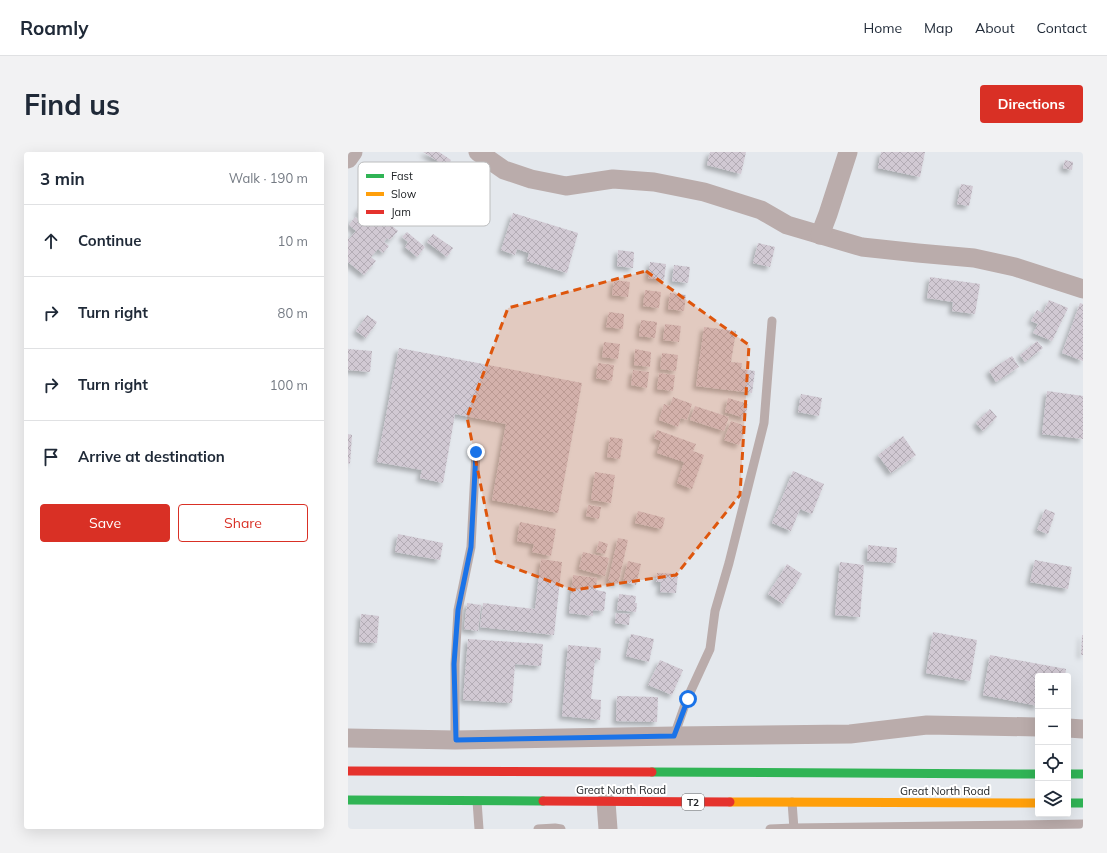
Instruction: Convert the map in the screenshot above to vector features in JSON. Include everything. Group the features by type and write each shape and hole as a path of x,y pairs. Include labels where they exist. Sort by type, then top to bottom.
{"main road":[{"name":"Great North Road","path":"348,772 1035,774"},
{"path":"1071,774 1083,774"},
{"name":"Great North Road","path":"348,800 1035,803"},
{"path":"1071,803 1083,803"}],"street":[{"path":"348,159 353,152"},
{"path":"478,152 504,170 531,179 566,186 613,179 654,182 704,192 761,210 787,225 862,246 974,258 1015,267 1083,289"},
{"path":"820,235 848,152"},
{"path":"348,738 456,740 850,734 927,725 1035,727"},
{"path":"1071,728 1083,729"},
{"path":"606,802 608,829"}],"lane":[{"path":"674,736 688,699 710,649 715,611 729,563 764,423 772,322"},
{"path":"456,740 454,664 458,610 471,547 476,452"},
{"path":"477,801 479,829"},
{"path":"792,802 794,828"},
{"path":"770,829 1083,824"},
{"path":"538,829 561,829"}],"highlighted area":[{"path":"646,271 749,345 740,495 676,575 573,590 496,561 467,417 508,308"}],"building":[{"path":"423,152 439,152 451,160 450,162 439,162"},
{"path":"710,152 746,152 741,174 707,165"},
{"path":"881,152 925,152 920,177 878,168"},
{"path":"1065,160 1073,162 1072,170 1063,168"},
{"path":"961,184 973,186 969,206 957,204"},
{"path":"513,213 578,233 567,273 527,261 529,253 517,249 515,255 501,250"},
{"path":"355,217 358,220 358,226 392,226 398,231 390,240 387,238 384,242 389,246 383,253 378,249 371,257 376,261 364,275 348,262 348,238 349,239 356,231 349,225"},
{"path":"407,232 425,247 417,257 405,247 408,242 402,237"},
{"path":"433,234 453,248 447,257 427,242"},
{"path":"758,243 775,247 770,267 753,263"},
{"path":"618,250 634,252 633,268 617,266"},
{"path":"650,262 666,264 664,280 648,278"},
{"path":"674,265 690,267 688,283 672,281"},
{"path":"930,277 980,284 975,314 952,311 953,302 927,298"},
{"path":"614,280 630,282 628,297 612,295"},
{"path":"645,290 661,292 659,308 643,306"},
{"path":"670,293 686,295 684,311 668,309"},
{"path":"1049,300 1068,308 1052,341 1033,333 1038,324 1031,321 1037,310 1043,313"},
{"path":"1080,303 1083,304 1083,361 1062,353"},
{"path":"609,312 624,314 623,329 606,327"},
{"path":"367,315 377,322 366,338 356,331"},
{"path":"641,320 657,322 655,338 639,336"},
{"path":"665,324 681,326 679,342 663,340"},
{"path":"704,327 736,331 731,362 742,363 741,369 755,371 752,393 696,386"},
{"path":"1037,341 1043,348 1025,362 1020,355"},
{"path":"604,342 620,344 618,359 602,357"},
{"path":"399,348 582,383 558,513 492,500 506,424 455,414 443,483 420,478 422,470 377,462"},
{"path":"348,349 372,351 370,372 348,370"},
{"path":"635,349 651,352 650,367 634,365"},
{"path":"662,353 678,355 676,371 660,369"},
{"path":"1012,356 1019,367 996,382 989,371"},
{"path":"598,363 614,365 612,381 596,378"},
{"path":"633,370 649,372 647,388 631,385"},
{"path":"659,373 675,375 673,391 657,389"},
{"path":"1047,391 1083,396 1083,439 1042,434"},
{"path":"801,394 822,398 819,416 798,412"},
{"path":"673,397 692,404 687,420 681,418 678,427 659,420 664,404 670,406"},
{"path":"728,398 748,404 745,418 725,412"},
{"path":"695,406 729,417 724,431 690,420"},
{"path":"990,409 997,417 983,431 976,423"},
{"path":"731,421 746,426 739,445 724,440"},
{"path":"657,430 696,444 693,451 704,455 692,489 677,483 684,462 657,453 661,441 654,438"},
{"path":"348,434 352,435 350,464 348,463"},
{"path":"903,436 916,455 891,473 878,455"},
{"path":"610,437 623,439 620,459 607,457"},
{"path":"793,471 824,484 812,514 800,509 791,531 772,523"},
{"path":"595,472 615,475 611,503 591,500"},
{"path":"588,505 601,507 599,519 586,516"},
{"path":"1045,509 1055,513 1048,534 1037,530"},
{"path":"638,511 665,518 662,529 635,523"},
{"path":"520,522 556,529 551,556 532,552 534,544 517,541"},
{"path":"398,534 443,543 440,560 395,552"},
{"path":"618,538 628,540 618,584 608,581"},
{"path":"599,541 608,544 605,554 596,552"},
{"path":"868,545 897,548 896,563 867,561"},
{"path":"583,552 609,558 605,576 579,569"},
{"path":"541,559 562,562 554,635 480,627 483,603 535,609"},
{"path":"1035,560 1072,567 1068,589 1030,582"},
{"path":"628,561 641,564 636,585 623,582"},
{"path":"840,562 864,565 860,617 835,615"},
{"path":"787,564 802,574 783,604 768,594"},
{"path":"657,573 678,574 676,593 660,592 661,582 656,582"},
{"path":"573,575 597,578 596,590 606,592 604,611 593,610 593,616 569,613"},
{"path":"619,594 636,596 636,612 617,610"},
{"path":"467,603 481,605 478,631 464,629"},
{"path":"616,613 630,614 629,625 615,623"},
{"path":"361,614 379,616 377,643 359,642"},
{"path":"933,632 977,640 970,681 926,673"},
{"path":"631,634 654,639 649,662 626,656"},
{"path":"1082,635 1083,655 1081,655"},
{"path":"468,639 543,644 541,666 515,664 512,703 463,700"},
{"path":"568,645 601,648 600,660 595,659 591,699 601,700 600,720 562,716"},
{"path":"990,655 1066,669 1065,673 1035,673 1035,705 983,695"},
{"path":"660,660 683,670 672,695 648,685"},
{"path":"617,696 658,697 657,722 616,721"}],"traffic: fast":[{"path":"652,772 1035,774"},
{"path":"1071,774 1083,774"},
{"path":"348,800 543,801"},
{"path":"1071,803 1083,803"}],"traffic: slow":[{"path":"730,802 1035,803"}],"traffic: jam":[{"path":"348,771 652,772"},
{"path":"543,801 730,802"}],"route":[{"path":"476,452 471,547 458,610 454,664 456,740 674,736 688,699"}]}
